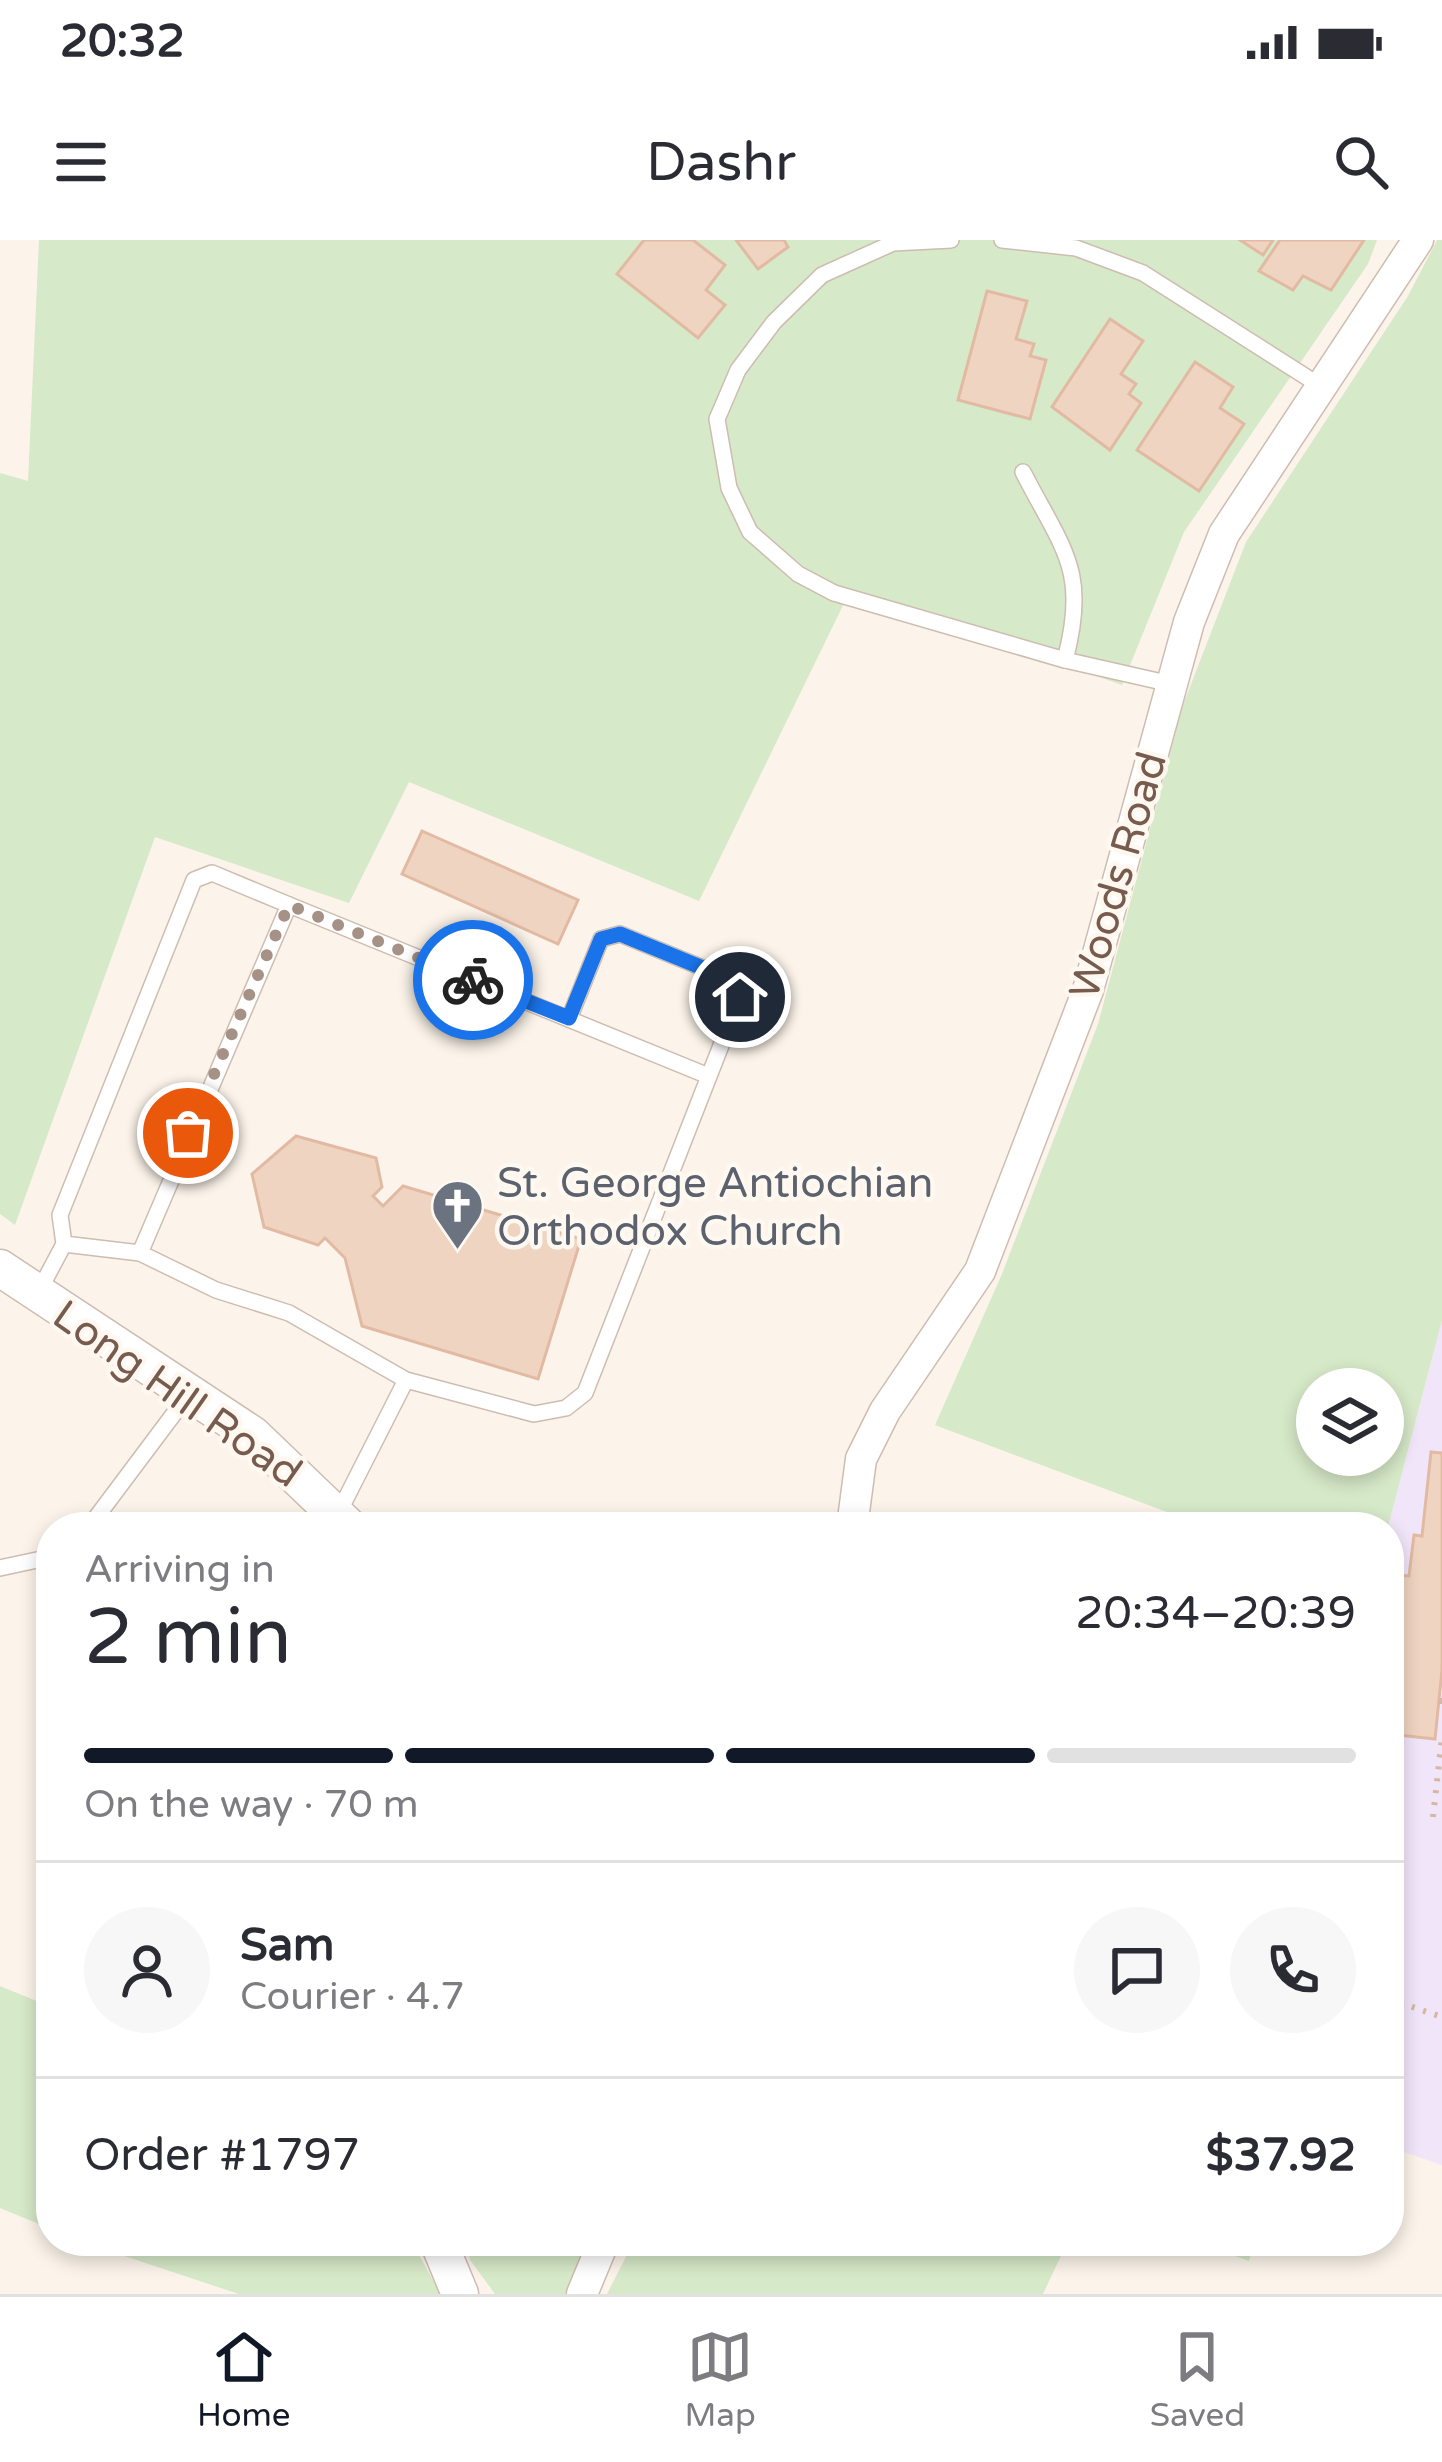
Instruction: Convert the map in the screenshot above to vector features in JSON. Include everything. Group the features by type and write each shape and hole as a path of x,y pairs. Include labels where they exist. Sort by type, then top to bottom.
{"street":[{"name":"Woods Road","path":"854,1512 861,1459 885,1411 980,1271 1029,1145 1088,989 1171,684 1224,535 1418,240"},
{"name":"Long Hill Road","path":"0,1268 253,1436 334,1512"},
{"path":"444,2256 460,2294"},
{"path":"582,2294 598,2256"}],"lane":[{"path":"952,240 893,243 822,275 774,322 738,370 717,419 729,488 750,532 816,584 1065,660 1171,684"},
{"path":"1002,240 1076,248 1143,273 1322,387"},
{"path":"1023,472 1074,573 1078,611 1065,660"},
{"path":"38,1294 64,1244 60,1215 194,880 212,874 706,1076"},
{"path":"140,1253 289,905"},
{"path":"64,1244 140,1253 216,1290 289,1312 406,1380 534,1414 566,1408 585,1393 740,997 737,982 620,934 601,939 569,1018"},
{"path":"348,1512 406,1380"},
{"path":"100,1512 190,1393"},
{"path":"0,1568 36,1560"}],"path":[{"path":"1433,1816 1442,1737"},
{"path":"1404,2004 1442,2017"}],"shaded area":[{"path":"1442,1320 1442,2165 1404,2152 1404,1512 1392,1512"}],"green space":[{"path":"39,240 1377,240 1368,264 1184,532 1122,685 851,589 699,901 409,782 349,903 155,837 15,1225 0,1214 0,473 28,481"},
{"path":"1437,240 1442,240 1442,1320 1404,1466 1404,1368 1296,1368 1296,1476 1401,1476 1392,1512 1167,1512 935,1425 1002,1274 1098,1024 1183,705 1246,542 1408,296"},
{"path":"0,1986 36,2001 36,2223 0,2208"},
{"path":"124,2256 419,2256 441,2294 239,2294"},
{"path":"469,2256 583,2256 577,2294 495,2294"},
{"path":"626,2256 1061,2256 1043,2294 607,2294"}],"building":[{"path":"644,240 693,240 725,265 706,290 725,305 698,338 617,274"},
{"path":"736,240 784,240 788,247 758,269"},
{"path":"1240,240 1273,240 1263,255"},
{"path":"1280,240 1364,240 1331,290 1303,276 1293,290 1259,271"},
{"path":"987,291 1027,301 1016,339 1034,344 1030,356 1046,360 1030,419 958,400"},
{"path":"1110,319 1143,341 1121,374 1136,384 1129,394 1141,403 1110,450 1052,407"},
{"path":"1195,362 1233,387 1220,408 1244,424 1199,491 1137,450"},
{"path":"422,831 578,900 558,944 402,874"},
{"name":"St. George Antiochian Orthodox Church","path":"296,1136 376,1158 382,1187 373,1196 383,1206 403,1186 581,1239 538,1379 362,1326 345,1258 325,1238 318,1245 264,1227 252,1174"},
{"path":"1431,1452 1442,1453 1442,1670 1435,1739 1404,1736 1404,1576 1409,1576 1414,1535 1422,1536"}],"way so far":[{"path":"188,1133 289,905 473,980"}],"place":[{"name":"St. George Antiochian Orthodox Church","path":"458,1252"}],"route":[{"path":"473,980 569,1018 601,939 620,934 737,982 740,997"}]}
